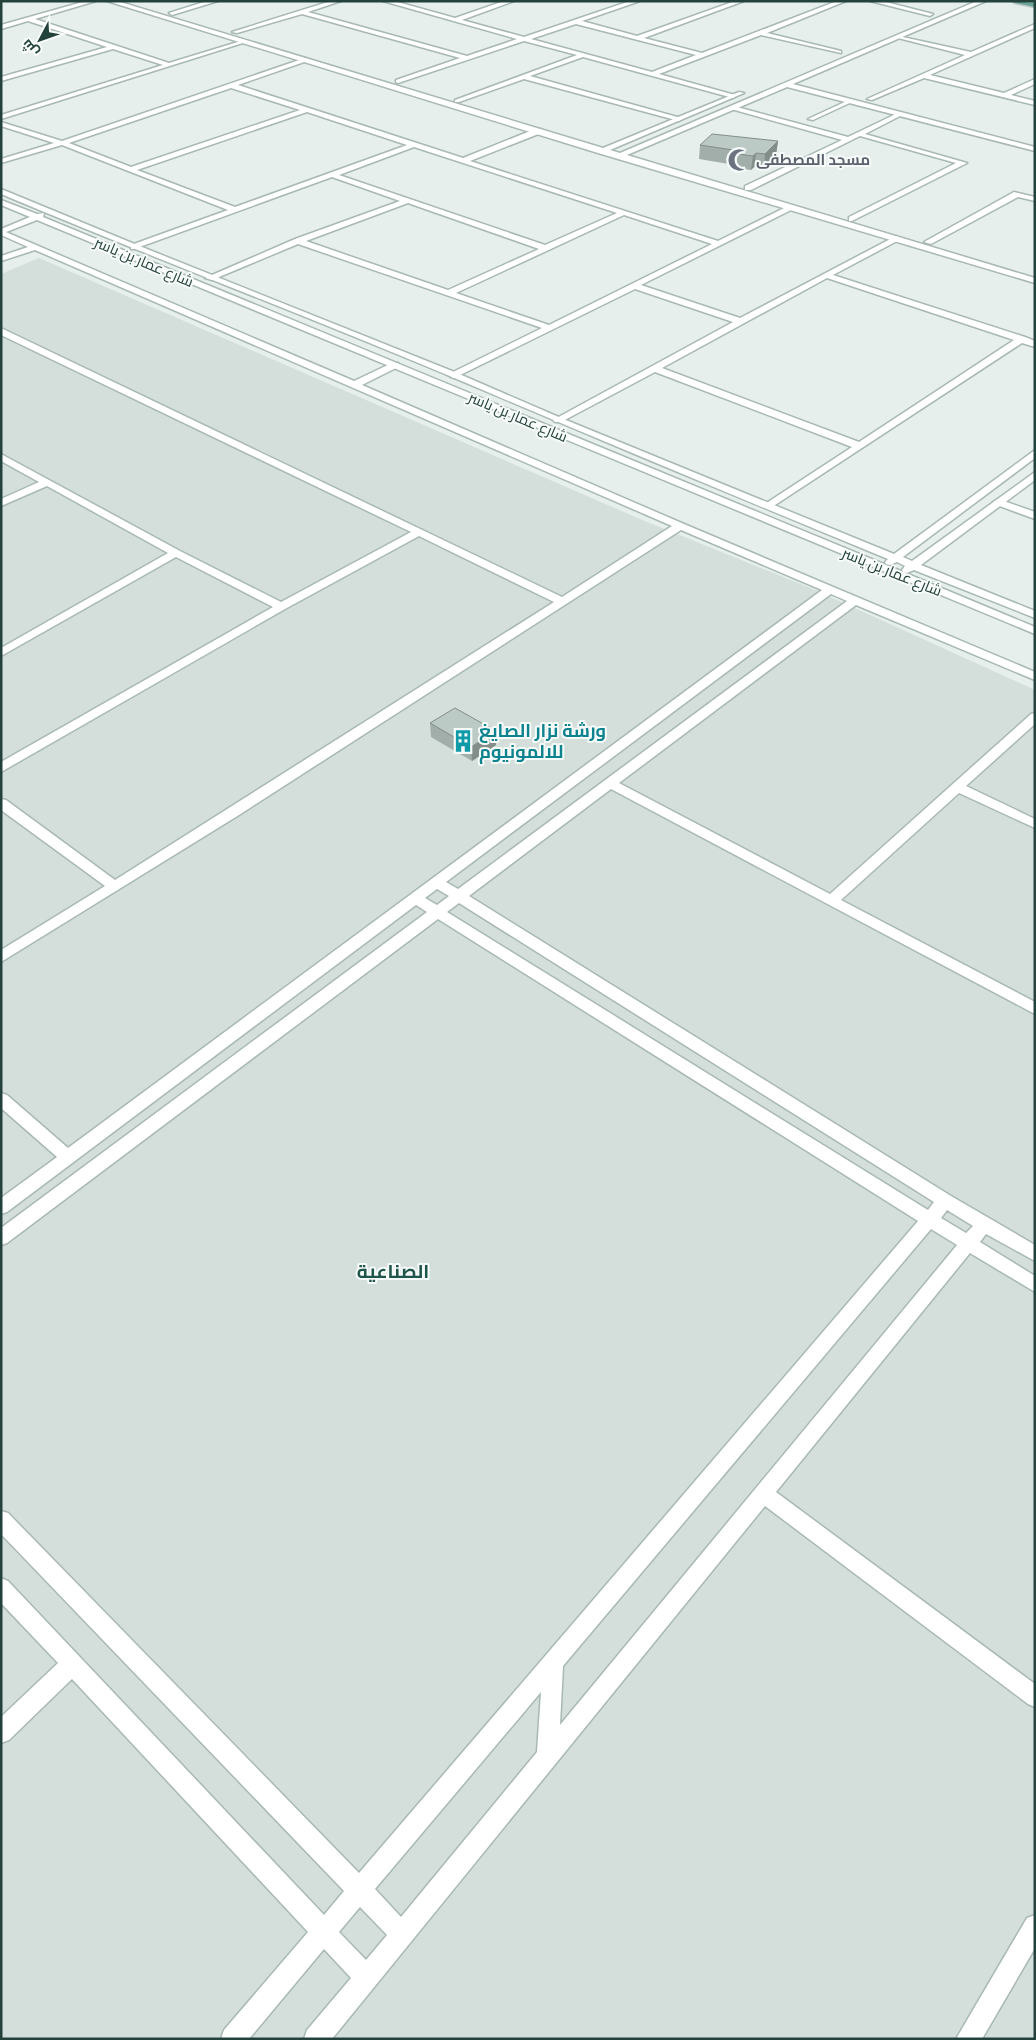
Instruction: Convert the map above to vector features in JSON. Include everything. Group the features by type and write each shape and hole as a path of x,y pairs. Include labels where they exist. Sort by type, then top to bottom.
{"main road":[{"path":"1015,1 1035,6"}],"street":[{"path":"1,27 94,1"},
{"path":"110,1 1035,281"},
{"path":"134,1 1035,274"},
{"path":"172,13 215,1"},
{"path":"236,32 338,1"},
{"path":"386,1 733,96"},
{"path":"455,20 511,1"},
{"path":"398,81 637,1"},
{"path":"638,38 741,1"},
{"path":"653,74 843,1"},
{"path":"873,1 930,14"},
{"path":"619,156 983,1"},
{"path":"921,18 938,11"},
{"path":"302,12 467,58"},
{"path":"28,20 170,65"},
{"path":"577,22 702,55"},
{"path":"870,99 1035,26"},
{"path":"761,33 839,52"},
{"path":"1018,33 1035,37"},
{"path":"900,36 971,54"},
{"path":"1,118 243,42"},
{"path":"1,79 112,47"},
{"path":"831,56 848,48"},
{"path":"457,100 583,55"},
{"path":"1,161 62,143 305,60"},
{"path":"8,69 21,74"},
{"path":"525,76 679,119"},
{"path":"782,76 1035,142"},
{"path":"922,76 1035,103"},
{"path":"771,81 1035,149"},
{"path":"1004,96 1035,81"},
{"path":"233,86 720,244"},
{"path":"601,151 748,90"},
{"path":"811,119 851,101"},
{"path":"733,108 848,139"},
{"path":"132,170 307,110"},
{"path":"748,188 900,114"},
{"path":"1,124 62,143 235,210"},
{"path":"463,161 538,131"},
{"path":"852,219 963,163 859,134"},
{"path":"134,248 413,145"},
{"path":"334,175 545,248"},
{"name":"شارع عمار بن ياسر","path":"1,191 134,248 454,375 558,420 1035,615"},
{"path":"928,242 1017,194 1035,199"},
{"path":"209,278 298,241 407,201"},
{"name":"شارع عمار بن ياسر","path":"1,202 1035,631"},
{"path":"454,375 794,207"},
{"path":"1,232 52,212"},
{"path":"450,292 623,213"},
{"path":"1,232 680,526 1035,676"},
{"path":"558,420 656,369 896,238"},
{"path":"298,241 550,328"},
{"path":"1,259 36,247"},
{"path":"828,276 1035,344"},
{"path":"635,286 742,322"},
{"path":"2,333 562,601"},
{"path":"769,506 1022,339"},
{"path":"354,384 395,365"},
{"path":"656,369 860,446"},
{"path":"882,568 1035,454"},
{"path":"1,457 176,553 281,607"},
{"path":"900,575 1035,475"},
{"path":"1,503 48,482"},
{"path":"998,502 1035,516"},
{"path":"1,957 680,526"},
{"path":"1,768 281,607 418,533"},
{"path":"1,653 176,553"},
{"path":"1,1207 830,589"},
{"path":"1,1238 855,600"},
{"path":"831,901 1035,717"},
{"path":"609,783 1035,1009"},
{"path":"957,787 1035,824"},
{"path":"1,803 114,886"},
{"path":"436,882 946,1201 1035,1254"},
{"path":"415,898 1035,1285"},
{"path":"1,1099 68,1157"},
{"path":"233,2039 946,1201"},
{"path":"316,2039 984,1224"},
{"path":"763,1493 1035,1697"},
{"path":"1,1520 402,1934"},
{"path":"1,1588 366,1977"},
{"path":"548,1755 553,1662"},
{"path":"1,1732 72,1664"},
{"path":"968,2039 1035,1926"}],"shaded area":[{"path":"39,258 640,519 813,589 1035,690 1035,2039 1,2039 1,274"}],"building":[{"path":"712,134 778,141 765,154 756,153 753,156 730,153 733,150 700,145"},
{"path":"455,708 496,731 471,747 430,723"}],"place":[{"name":"مسجد المصطفى","path":"739,160"},
{"name":"ورشة نزار الصايغ للالمونيوم","path":"463,741"}],"district":[{"name":"الصناعية","path":"393,1271"}]}
